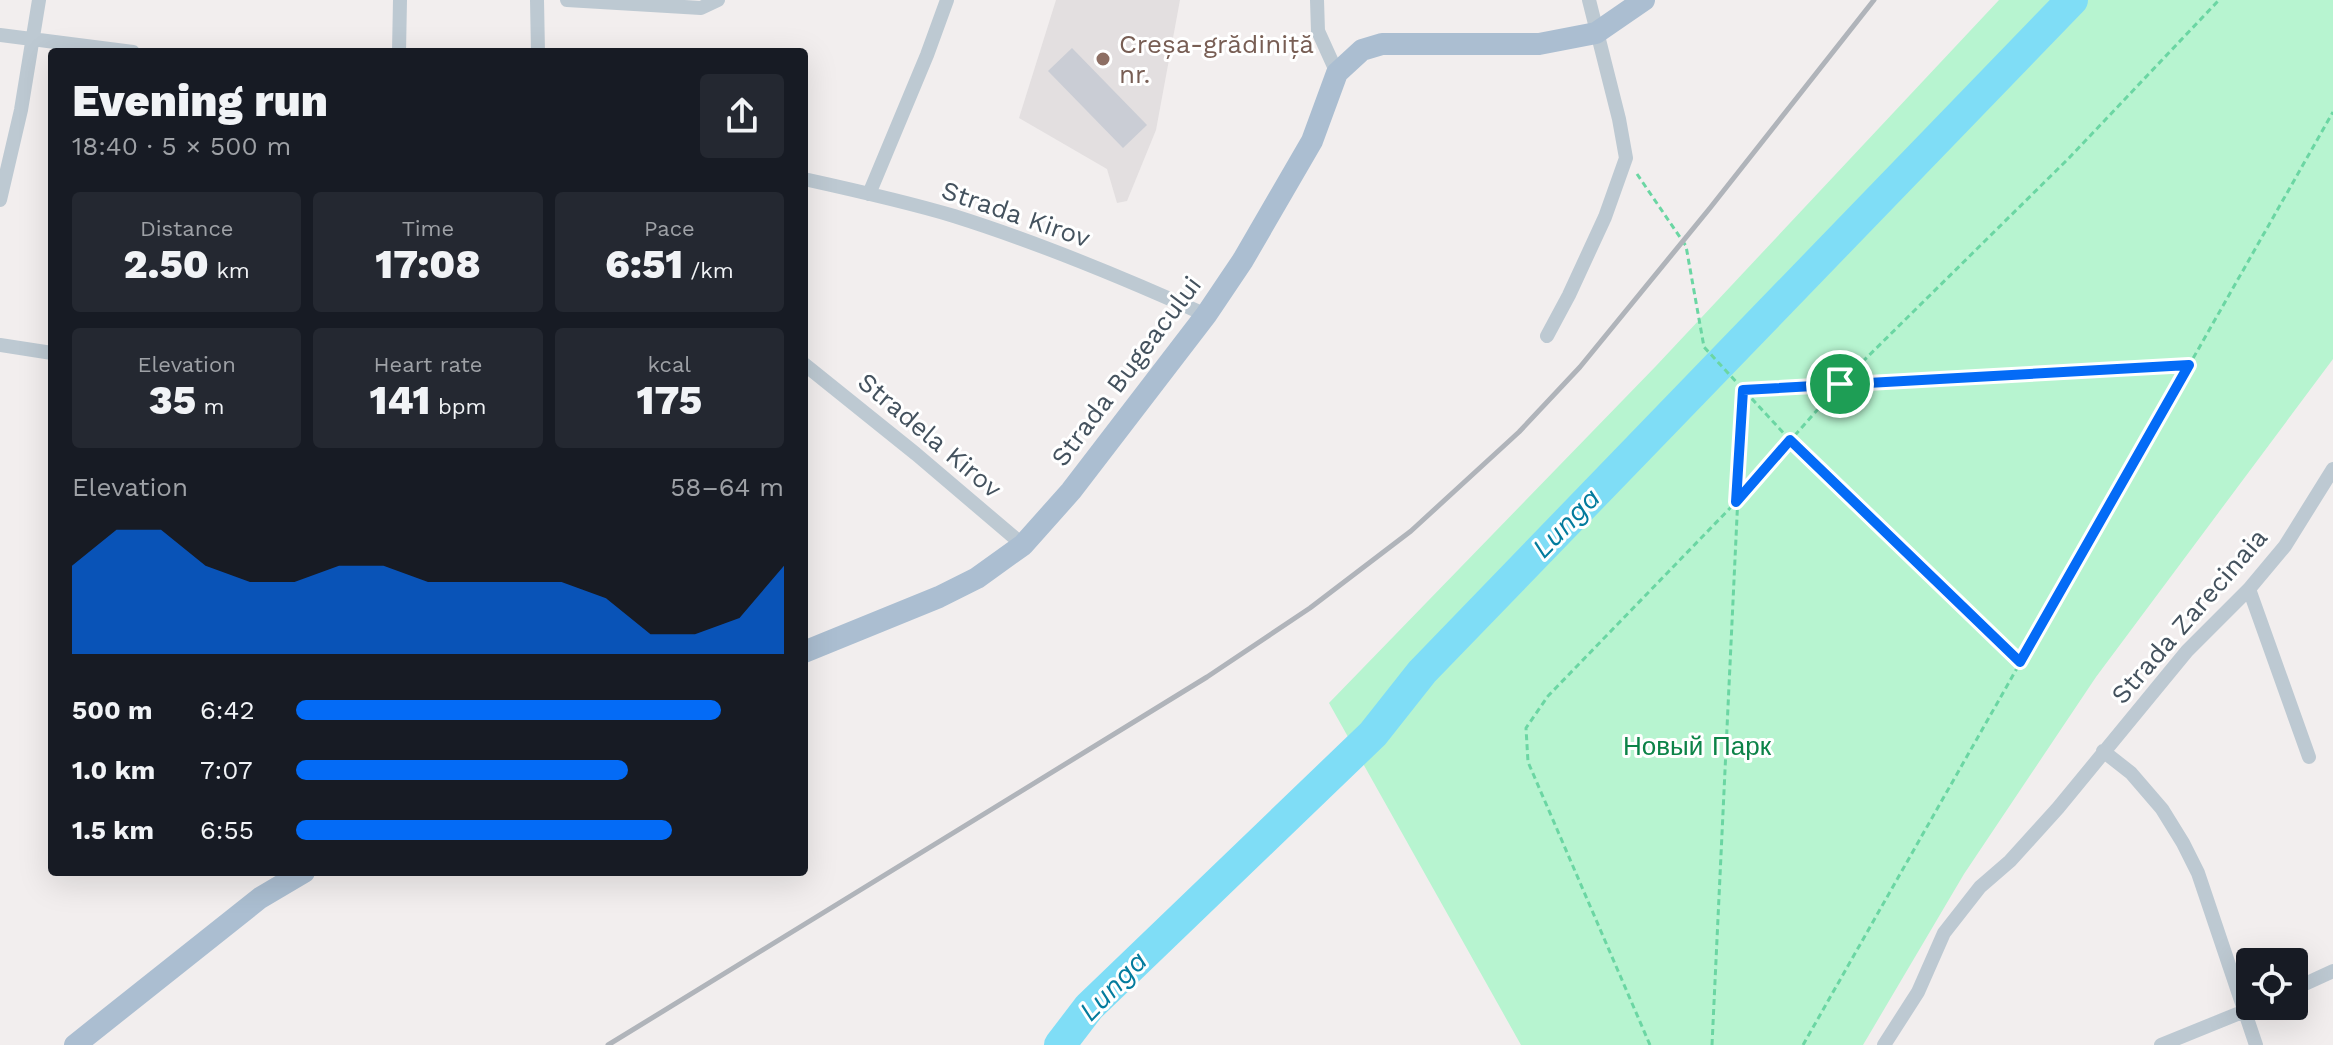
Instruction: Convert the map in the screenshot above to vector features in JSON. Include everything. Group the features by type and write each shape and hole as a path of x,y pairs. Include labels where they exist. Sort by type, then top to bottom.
{"main road":[{"path":"1337,73 1362,50 1382,44 1539,44 1596,33 1644,0"},
{"name":"Strada Bugeacului","path":"808,650 965,585 1023,545 1071,491 1206,315 1243,260 1312,141 1337,73"},
{"path":"75,1045 260,898 297,876"}],"street":[{"path":"0,200 21,110 39,0"},
{"path":"399,48 400,0"},
{"path":"537,0 538,48"},
{"path":"567,0 701,8 718,0"},
{"path":"869,194 947,0"},
{"path":"1317,0 1318,31 1337,73"},
{"path":"1547,336 1605,217 1626,158 1589,0"},
{"path":"0,35 105,48"},
{"name":"Strada Kirov","path":"808,180 952,216 1042,246 1206,315"},
{"path":"0,345 48,352"},
{"name":"Stradela Kirov","path":"808,367 1023,545"},
{"name":"Strada Zarecinaia","path":"1884,1045 1918,992 1944,933 1980,887 2010,861 2058,808 2187,651 2249,589 2285,546 2333,469"},
{"path":"2249,589 2309,757"},
{"path":"2103,751 2131,773 2162,809 2183,843 2236,970"},
{"path":"2308,983 2333,971"},
{"path":"2161,1045 2236,1014"},
{"path":"2253,1020 2256,1045"}],"path":[{"path":"1650,1045 1528,762 1526,728 1548,696 1736,502 1840,384 2069,158 2219,0"},
{"path":"1803,1045 2333,112"},
{"path":"1626,158 1686,246 1704,347 1790,440 2020,662"},
{"path":"1743,390 2189,365"},
{"path":"1712,1045 1743,390"}],"shaded area":[{"name":"Creșa-grădiniță nr.","path":"1056,0 1180,0 1156,130 1127,201 1117,203 1107,169 1019,118"}],"green space":[{"name":"Новый Парк","path":"1999,0 2333,0 2333,359 2096,677 1964,874 1863,1045 1521,1045 1329,703 1656,366"}],"building":[{"path":"1072,48 1147,125 1123,148 1048,71"}],"waterway":[{"name":"Lunga","path":"1060,1045 1089,1007 1373,734 1422,672 2072,0"}],"railway":[{"path":"608,1045 1207,677 1310,608 1411,531 1519,432 1580,367 1874,0"}],"place":[{"name":"Creșa-grădiniță nr.","path":"1103,59"}],"route":[{"path":"2189,365 2020,662 1790,440 1736,502 1743,390 1840,384 2189,365"}]}
